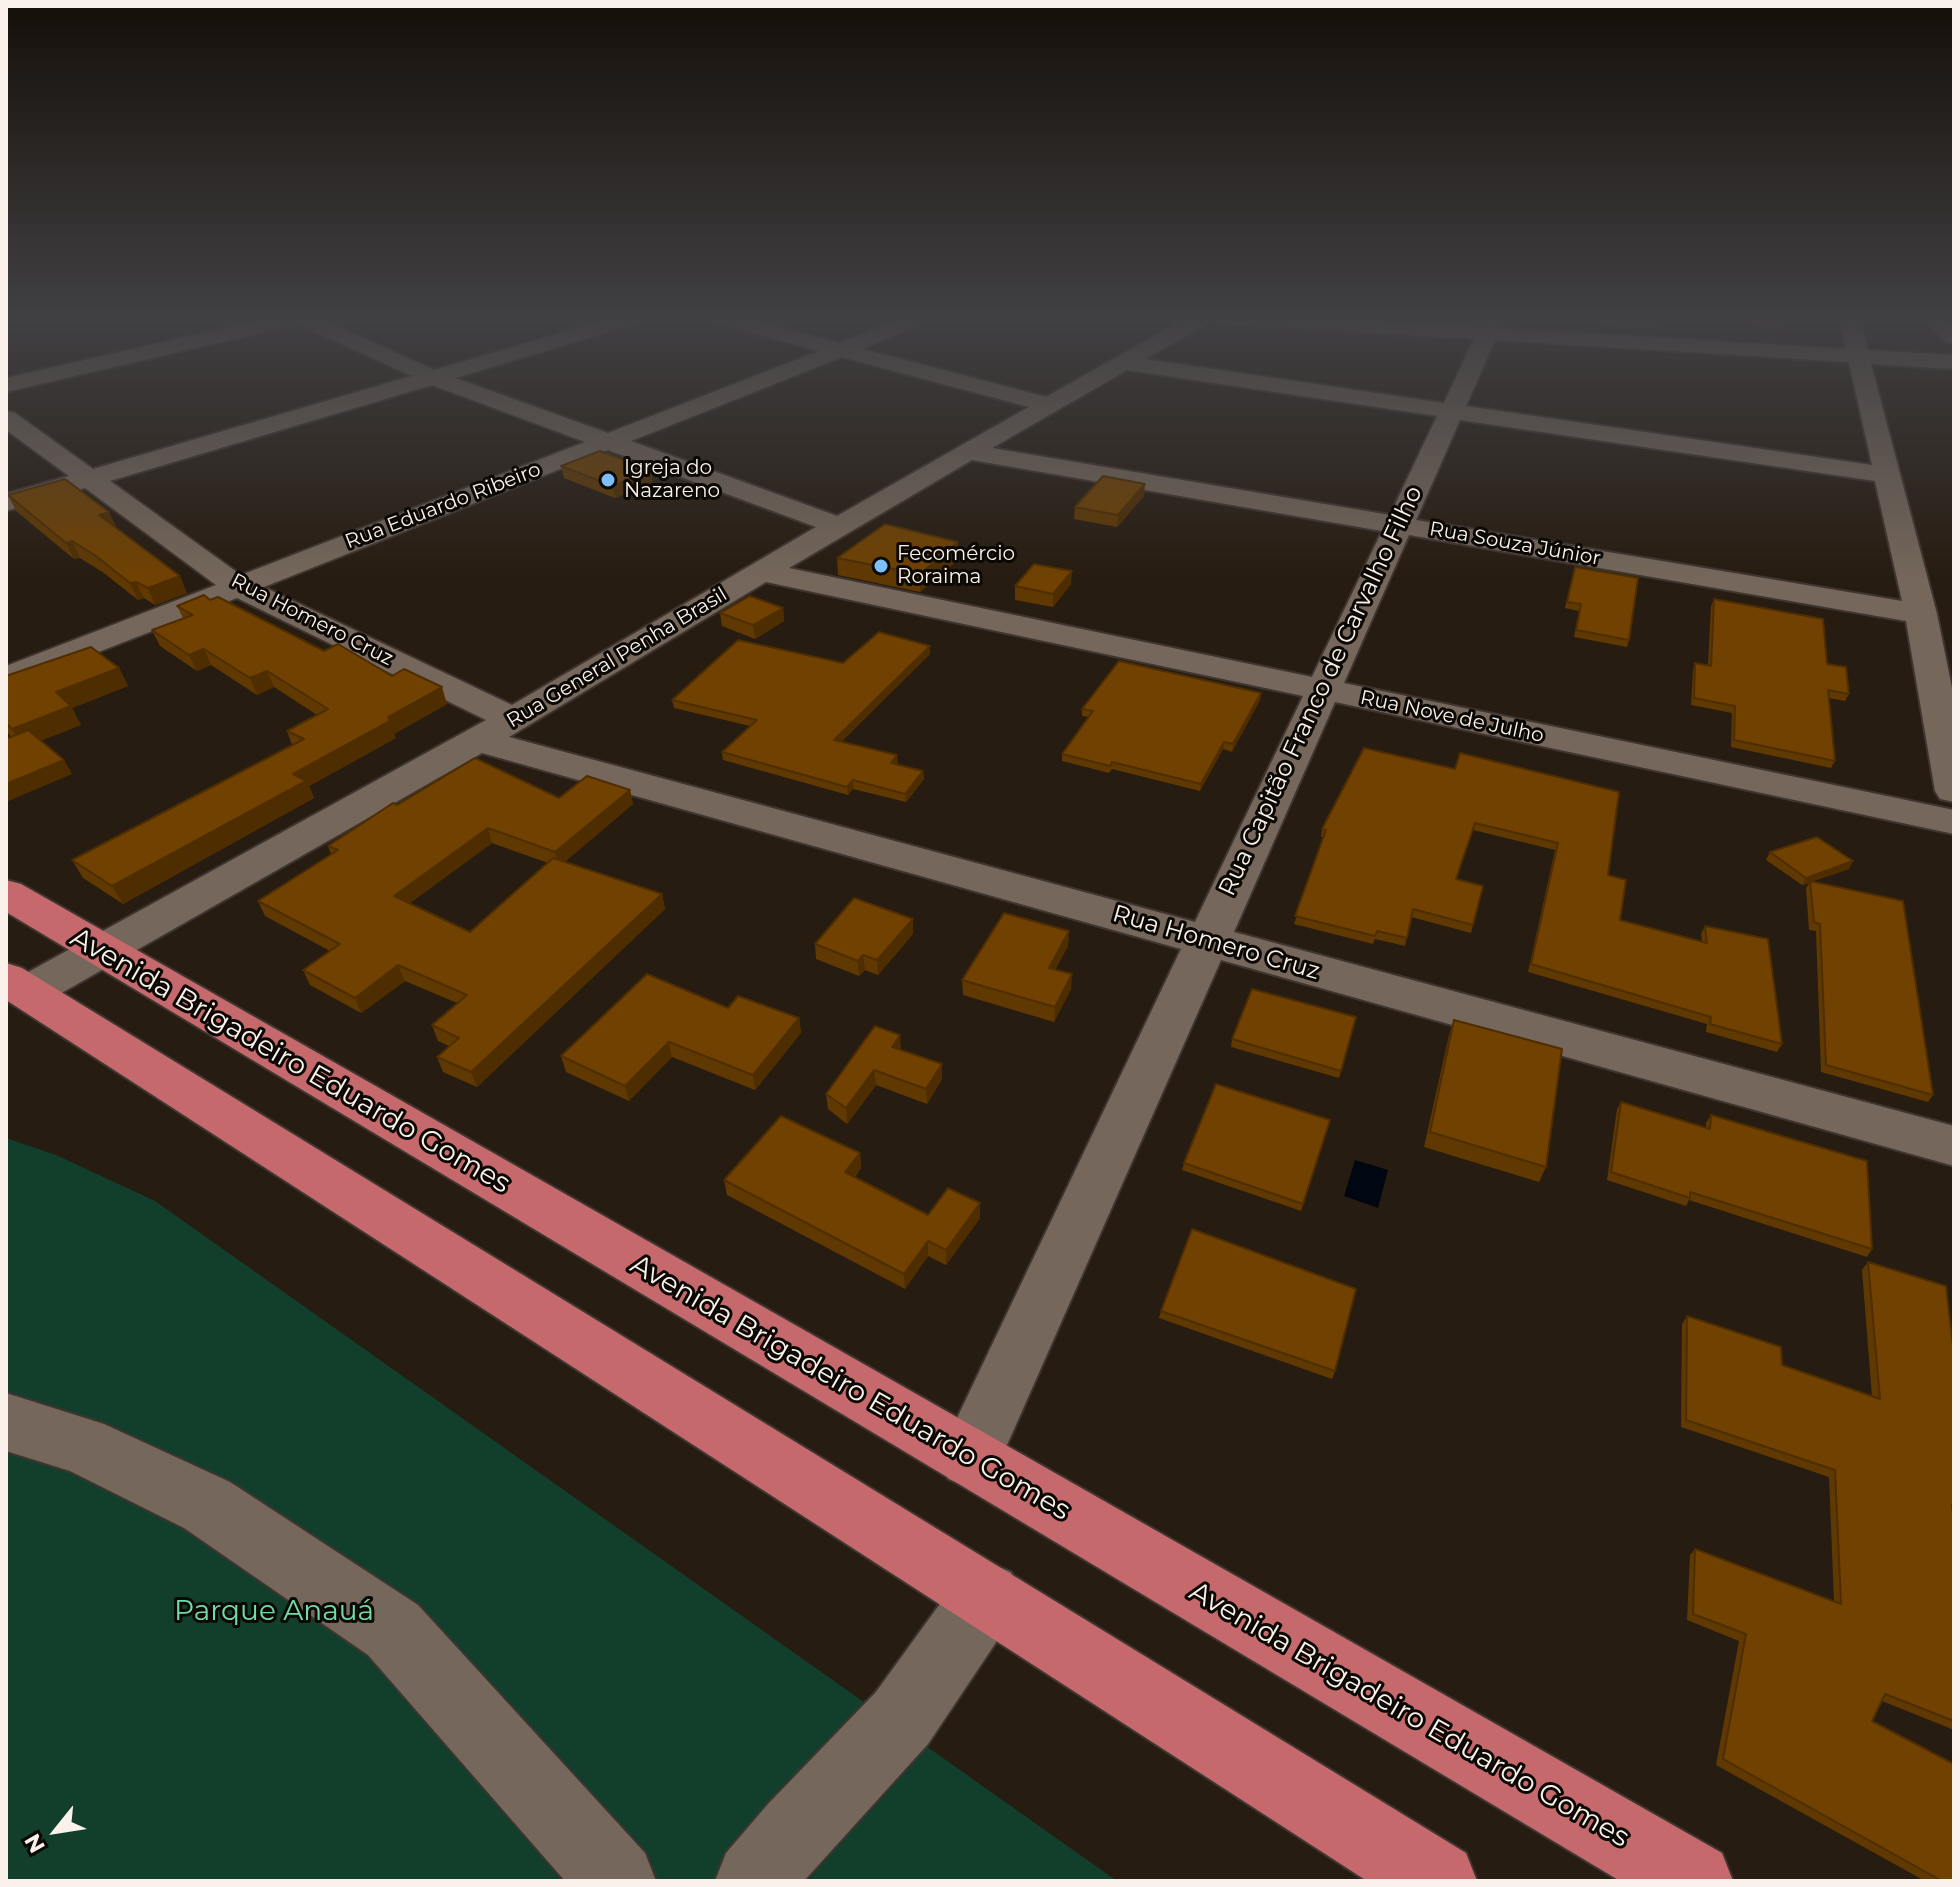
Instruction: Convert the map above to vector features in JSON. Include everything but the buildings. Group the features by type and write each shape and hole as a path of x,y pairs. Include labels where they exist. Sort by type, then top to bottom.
{"main road":[{"name":"Avenida Brigadeiro Eduardo Gomes","path":"6,894 1694,1881"},
{"path":"17,986 1438,1881"}],"street":[{"path":"6,503 337,405"},
{"path":"509,405 839,526"},
{"name":"Rua Eduardo Ribeiro","path":"6,678 701,405"},
{"name":"Rua General Penha Brasil","path":"17,986 102,950 478,740 1048,405"},
{"path":"1411,405 1888,475"},
{"name":"Rua Capitão Franco de Carvalho Filho","path":"970,1458 1205,940 1455,405"},
{"path":"1870,405 1921,614 1954,791"},
{"name":"Rua Homero Cruz","path":"6,418 237,586 512,719"},
{"name":"Rua Souza Júnior","path":"968,452 1921,614"},
{"name":"Rua Nove de Julho","path":"763,572 1954,822"},
{"name":"Rua Homero Cruz","path":"478,740 1954,1146"},
{"path":"6,1422 82,1445 207,1505 393,1630 617,1881"},
{"path":"754,1881 795,1831 902,1718 987,1596"}],"green space":[{"name":"Parque Anauá","path":"6,1138 56,1155 155,1201 1117,1881 6,1881"}],"shaded area":[{"path":"1355,1160 1388,1170 1378,1208 1344,1196"}],"place":[{"name":"Igreja do Nazareno","path":"608,480"},
{"name":"Fecomércio Roraima","path":"881,566"}]}
